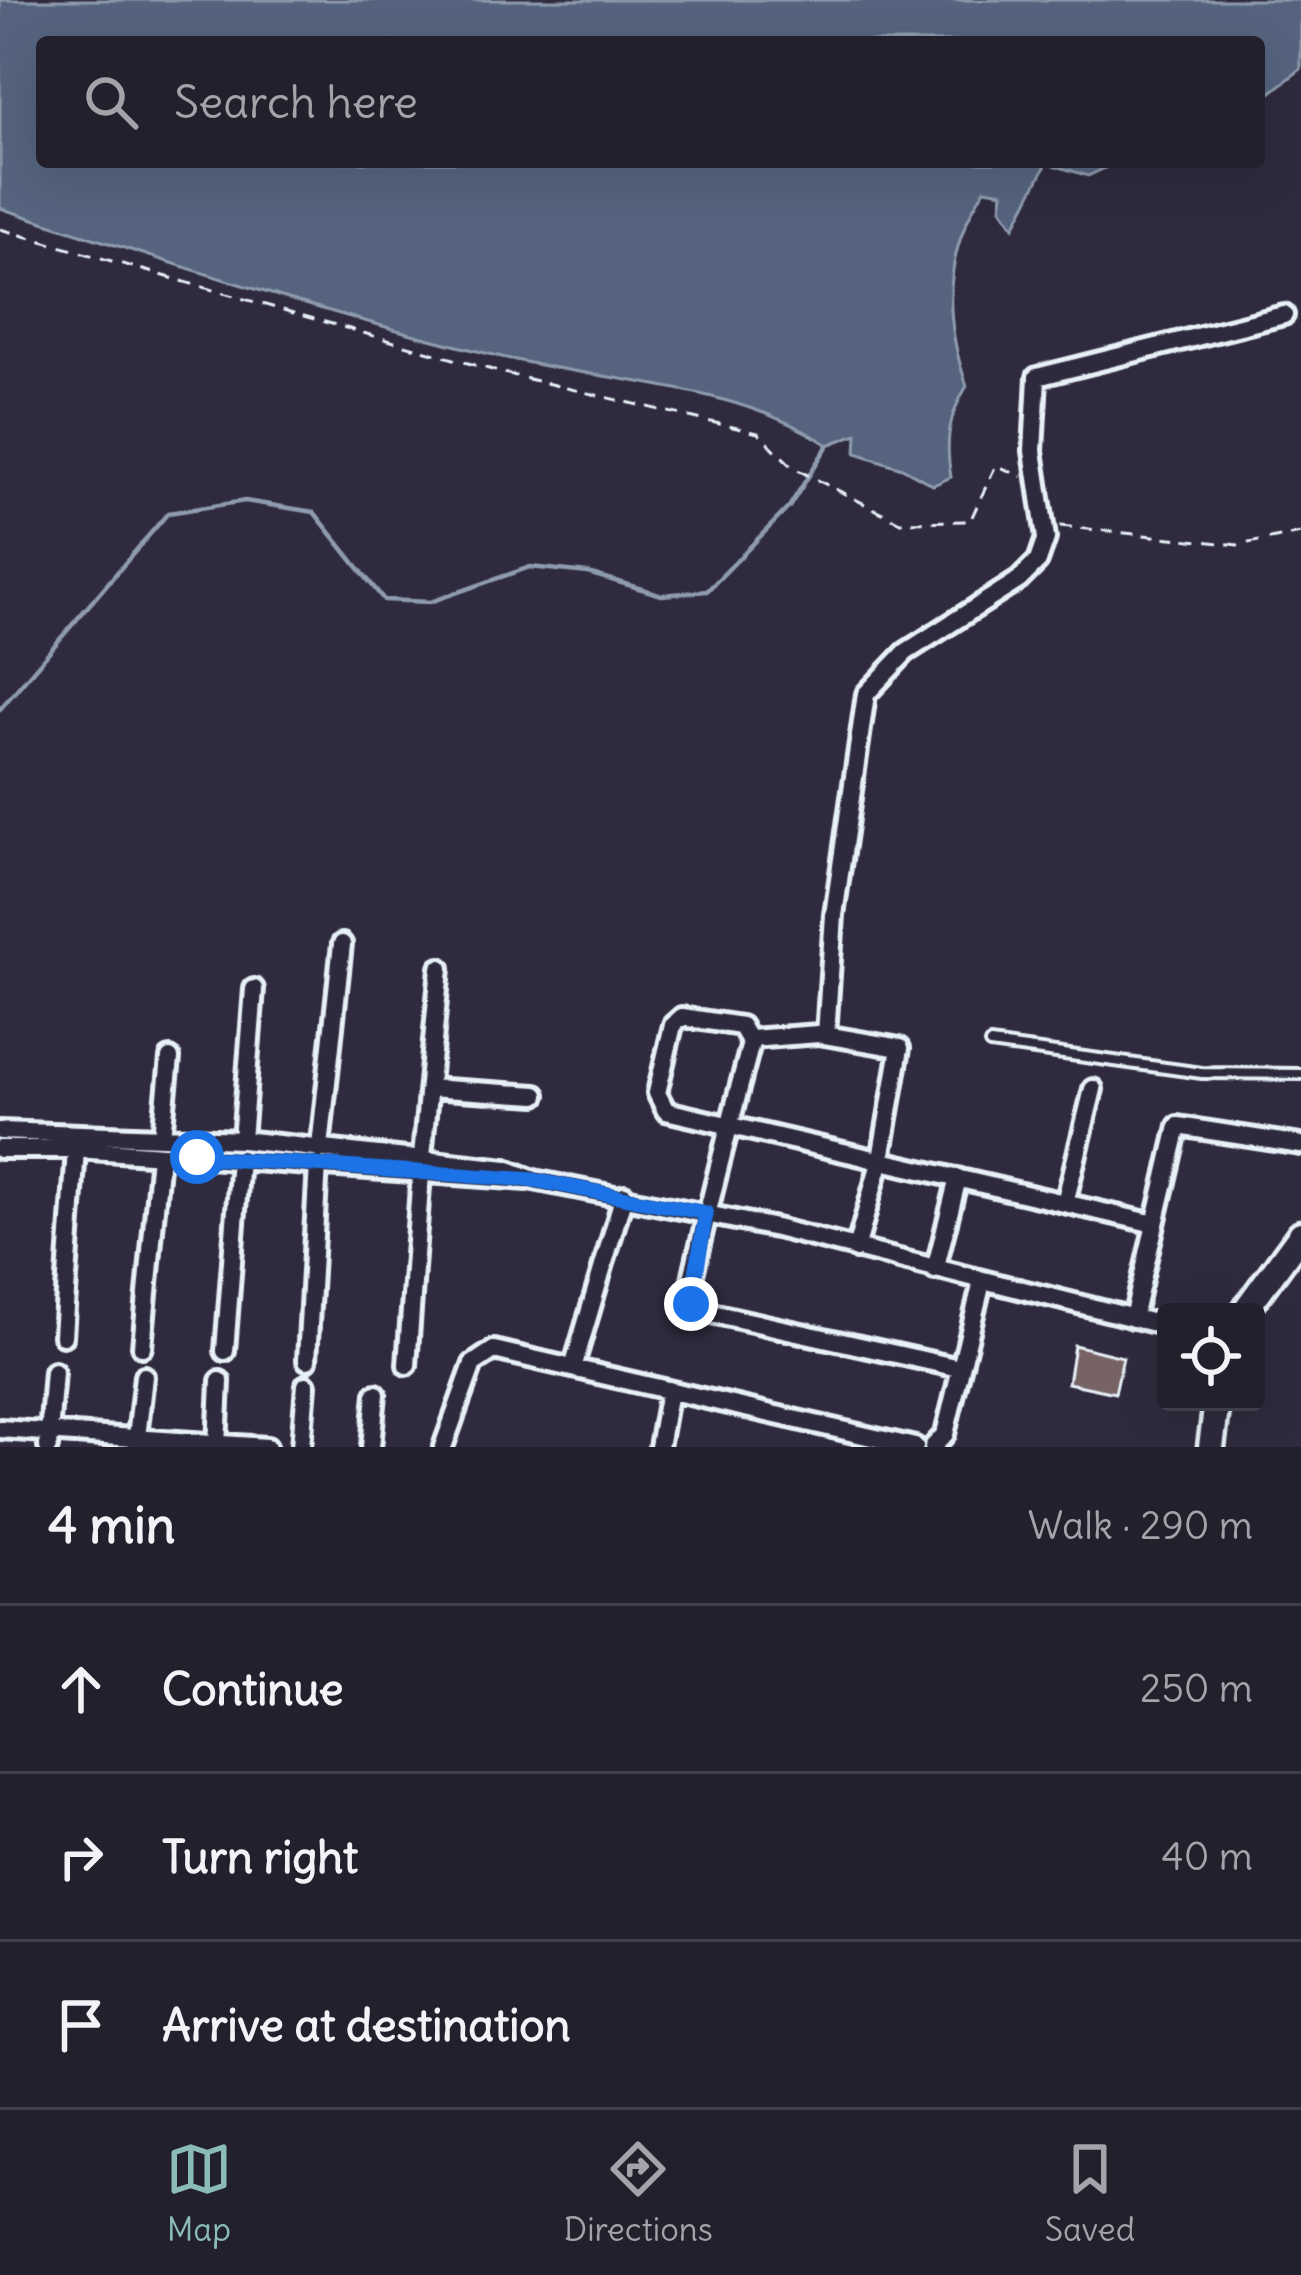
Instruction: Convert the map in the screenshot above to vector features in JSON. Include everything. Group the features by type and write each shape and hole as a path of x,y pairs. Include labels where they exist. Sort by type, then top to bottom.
{"street":[{"path":"826,1035 834,915 866,694 906,652 1029,571 1046,538 1033,451 1037,377 1284,315"},
{"path":"307,1360 319,1156 342,944"},
{"path":"407,1365 440,968"},
{"path":"242,1140 254,989"},
{"path":"959,1368 698,1310 689,1293 706,1213 729,1125 750,1040 741,1026 691,1014 682,1017 673,1025 662,1070 658,1104 666,1111 729,1125 1064,1202 1155,1224"},
{"path":"750,1040 826,1035 900,1048 881,1160 856,1249"},
{"path":"142,1347 170,1058"},
{"path":"429,1088 536,1095"},
{"path":"1064,1202 1093,1089"},
{"path":"1133,1318 1178,1126 1301,1145"},
{"path":"0,1130 76,1149 161,1145"},
{"path":"0,1149 34,1140 198,1147 242,1140 319,1156"},
{"path":"198,1147 240,1159 319,1156 421,1165 624,1196 1157,1324"},
{"path":"63,1336 76,1149"},
{"path":"225,1351 240,1159"},
{"path":"935,1270 958,1178"},
{"path":"573,1368 624,1196"},
{"path":"1251,1303 1301,1234"},
{"path":"937,1446 982,1282"},
{"path":"442,1447 473,1364 485,1352 915,1447"},
{"path":"48,1440 54,1372"},
{"path":"137,1443 144,1376"},
{"path":"217,1445 220,1381"},
{"path":"301,1447 306,1385"},
{"path":"659,1447 669,1391"},
{"path":"371,1447 376,1394"},
{"path":"1214,1446 1216,1411"},
{"path":"0,1429 48,1440 267,1447"}],"lane":[{"path":"990,1044 1202,1072 1301,1074"}],"path":[{"path":"0,229 503,373 758,433 794,468 900,522 970,521 996,465 1025,479"},
{"path":"1044,512 1067,530 1193,541 1252,544 1301,533"}],"water":[{"path":"0,0 1301,0 1301,69 1265,97 1265,36 36,36 36,168 1044,168 1014,227 1001,208 1003,192 985,189 961,237 951,310 967,386 950,430 951,477 933,485 902,468 856,453 857,434 828,445 754,409 713,397 442,342 0,208"},
{"path":"1063,168 1105,168 1088,176"}],"building":[{"path":"1074,1345 1123,1357 1115,1393 1068,1383"}],"waterway":[{"path":"0,709 168,513 245,501 314,512 384,600 430,602 530,567 588,573 662,595 707,591 789,507 828,445"}],"route":[{"path":"197,1157 534,1180 706,1213 689,1293 691,1304"}]}
